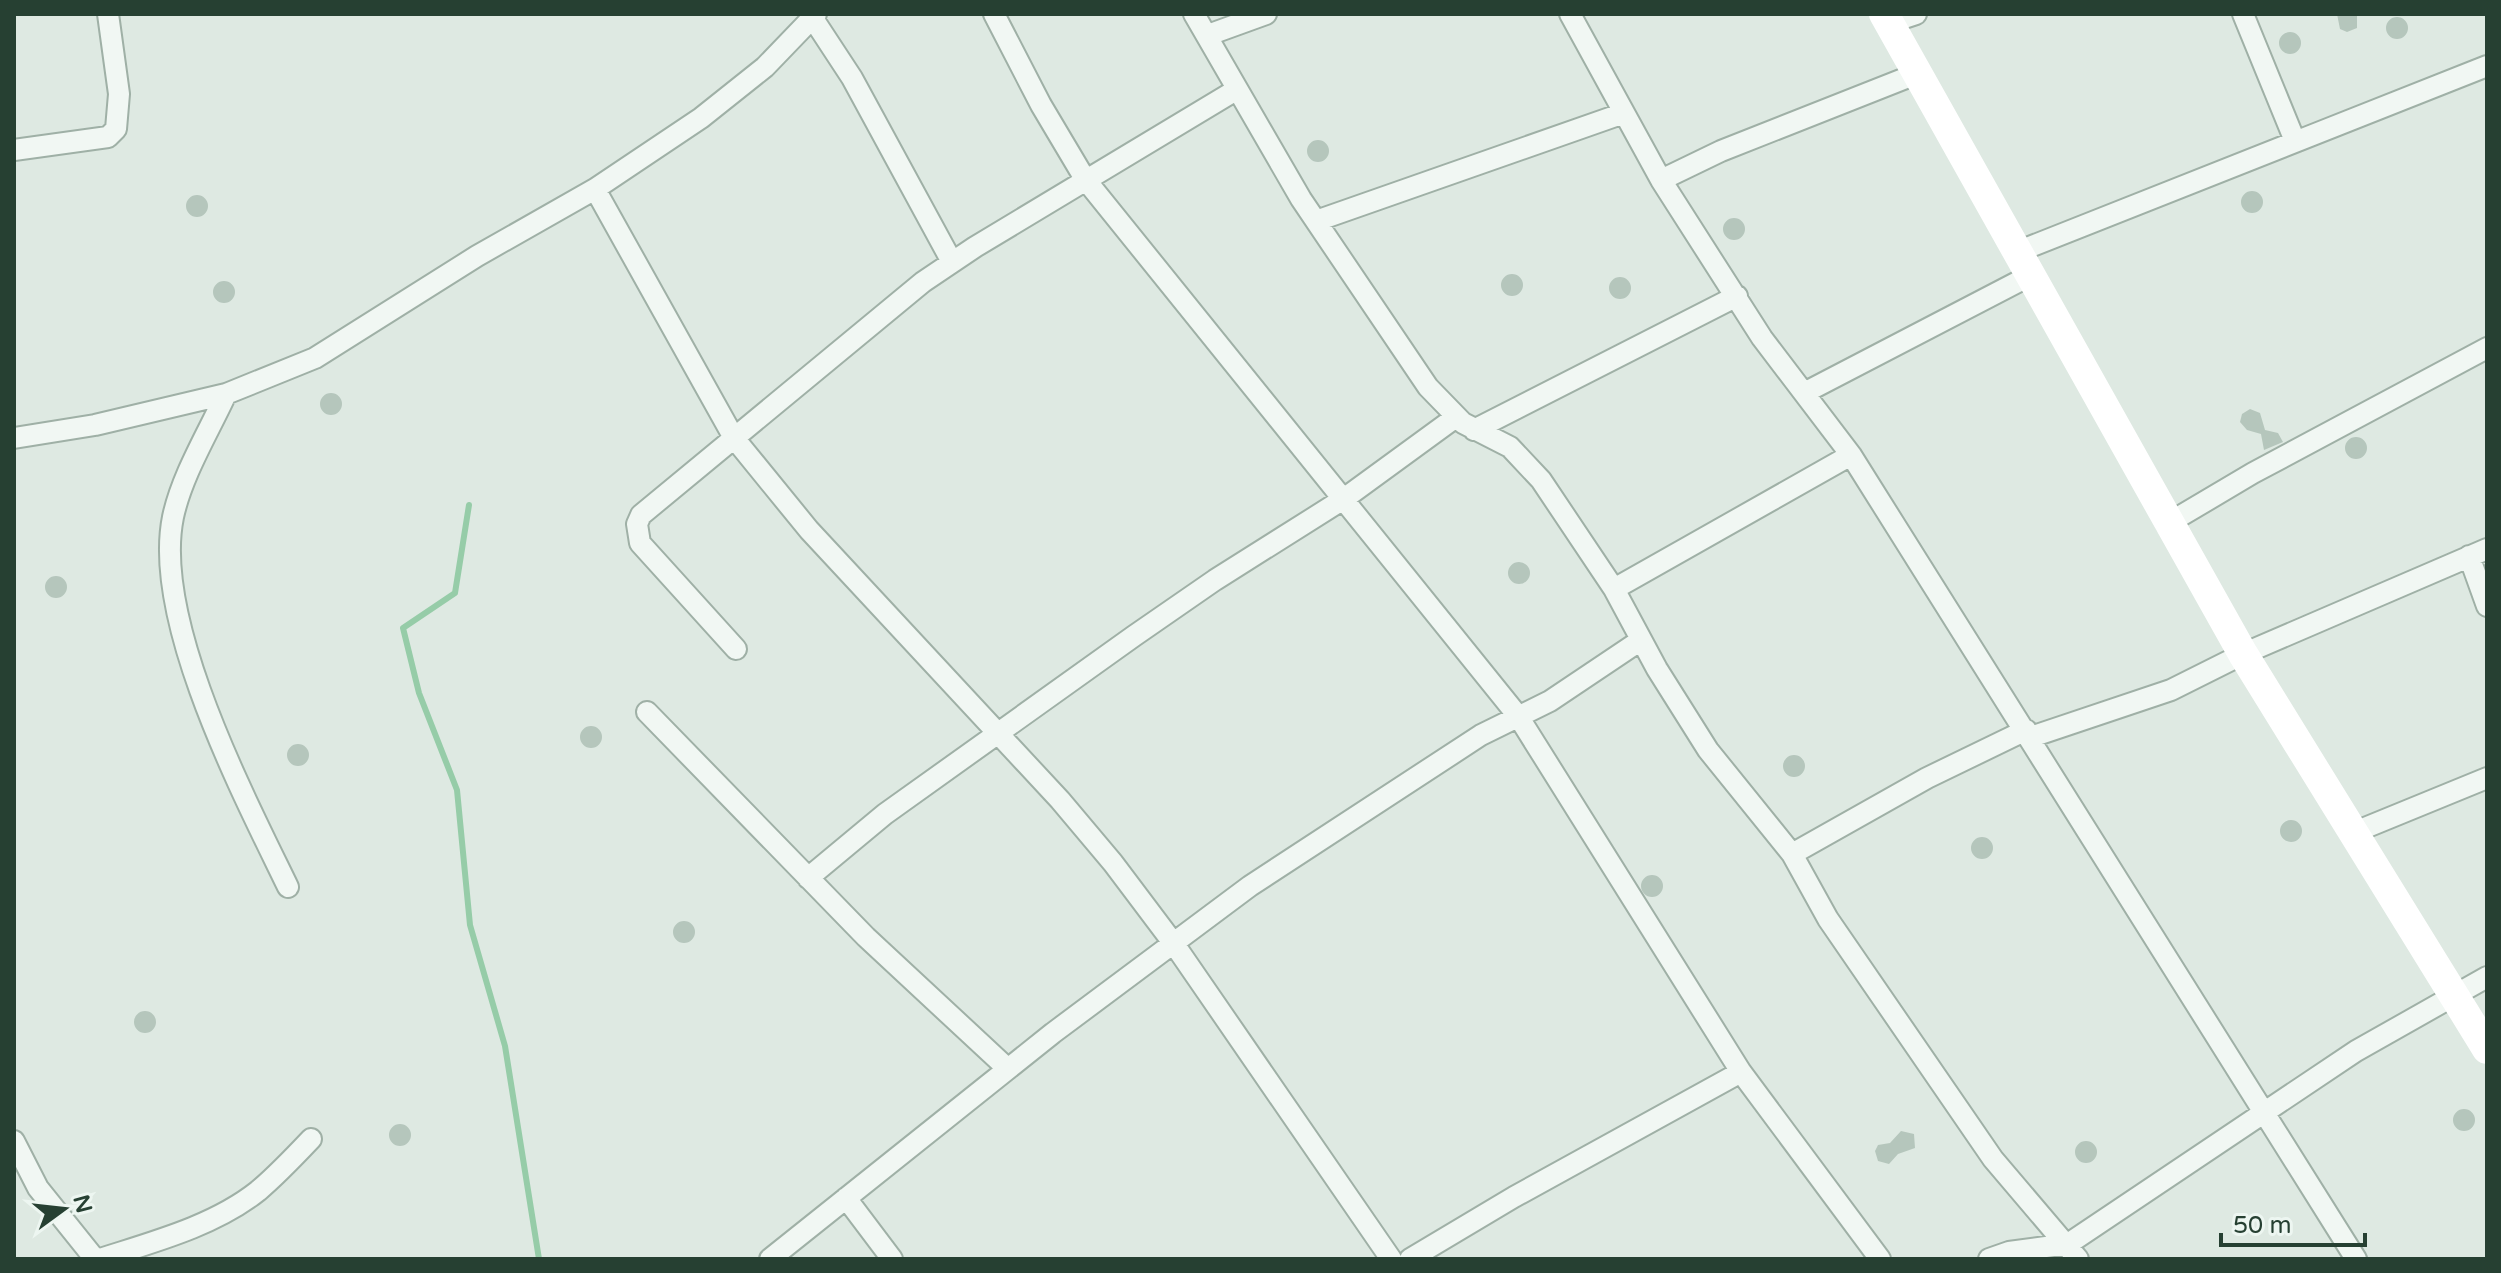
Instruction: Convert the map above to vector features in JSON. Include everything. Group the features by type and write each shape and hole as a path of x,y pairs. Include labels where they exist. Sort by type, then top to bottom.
{"street":[{"path":"14,150 108,137 116,129 119,94 108,14"},
{"path":"994,14 1085,179 1518,716 1741,1072 1880,1259"},
{"path":"1194,14 1236,90 1316,221 1428,387 1456,417 1474,430 1510,447 1541,480 1614,589 1708,750 1792,854 1828,919 1993,1159 2073,1252"},
{"path":"1208,35 1266,14"},
{"path":"1570,14 1661,180 1804,393 1851,455 2356,1259"},
{"path":"2243,14 2295,141"},
{"path":"14,438 95,425 226,394 327,352 477,256 595,189 701,118 765,67 813,15 852,78 952,262"},
{"path":"1897,17 1916,74 2167,524 2302,754 2355,832 2487,1049"},
{"path":"1804,393 2024,264 2295,141 2487,66"},
{"path":"1661,180 1721,151 1916,74"},
{"path":"736,649 640,543 637,524 641,515 952,262 1236,90"},
{"path":"1316,221 1624,113"},
{"path":"595,189 734,438 818,540 1000,734 1095,842 1174,944 1391,1259"},
{"path":"1474,430 1737,296"},
{"path":"2167,524 2253,473 2487,348"},
{"path":"226,394 174,516 170,544 172,567 187,654 233,775 288,887"},
{"path":"808,878 885,814 1215,580 1345,498 1456,417"},
{"path":"1614,589 1851,455"},
{"path":"1792,854 1927,778 2029,734 2171,690 2243,654 2478,553 2487,606"},
{"path":"770,1259 1008,1069 1310,846 1481,735 1550,701 1641,640"},
{"path":"647,712 808,878 1008,1069"},
{"path":"2355,832 2487,778"},
{"path":"1989,1259 2009,1252 2073,1252 2261,1111 2406,1019 2487,977"},
{"path":"1410,1259 1514,1197 1741,1072"},
{"path":"14,1141 38,1188 97,1259 168,1236 232,1208 265,1185 311,1139"},
{"path":"846,1198 892,1259"}],"building":[{"path":"2337,14 2357,14 2357,28 2347,32 2340,29"},
{"path":"2397,17 2405,20 2408,28 2405,36 2397,39 2389,36 2386,28 2389,20"},
{"path":"2290,32 2298,35 2301,43 2298,51 2290,54 2282,51 2279,43 2282,35"},
{"path":"1318,140 1326,143 1329,151 1326,159 1318,162 1310,159 1307,151 1310,143"},
{"path":"2252,191 2260,194 2263,202 2260,210 2252,213 2244,210 2241,202 2244,194"},
{"path":"197,195 205,198 208,206 205,214 197,217 189,214 186,206 189,198"},
{"path":"1734,218 1742,221 1745,229 1742,237 1734,240 1726,237 1723,229 1726,221"},
{"path":"1512,274 1520,277 1523,285 1520,293 1512,296 1504,293 1501,285 1504,277"},
{"path":"1620,277 1628,280 1631,288 1628,296 1620,299 1612,296 1609,288 1612,280"},
{"path":"224,281 232,284 235,292 232,300 224,303 216,300 213,292 216,284"},
{"path":"331,393 339,396 342,404 339,412 331,415 323,412 320,404 323,396"},
{"path":"2250,409 2260,413 2265,430 2278,433 2283,442 2264,450 2261,434 2247,430 2240,422 2242,414"},
{"path":"2356,437 2364,440 2367,448 2364,456 2356,459 2348,456 2345,448 2348,440"},
{"path":"1519,562 1527,565 1530,573 1527,581 1519,584 1511,581 1508,573 1511,565"},
{"path":"56,576 64,579 67,587 64,595 56,598 48,595 45,587 48,579"},
{"path":"591,726 599,729 602,737 599,745 591,748 583,745 580,737 583,729"},
{"path":"298,744 306,747 309,755 306,763 298,766 290,763 287,755 290,747"},
{"path":"1794,755 1802,758 1805,766 1802,774 1794,777 1786,774 1783,766 1786,758"},
{"path":"2291,820 2299,823 2302,831 2299,839 2291,842 2283,839 2280,831 2283,823"},
{"path":"1982,837 1990,840 1993,848 1990,856 1982,859 1974,856 1971,848 1974,840"},
{"path":"1652,875 1660,878 1663,886 1660,894 1652,897 1644,894 1641,886 1644,878"},
{"path":"684,921 692,924 695,932 692,940 684,943 676,940 673,932 676,924"},
{"path":"145,1011 153,1014 156,1022 153,1030 145,1033 137,1030 134,1022 137,1014"},
{"path":"2464,1109 2472,1112 2475,1120 2472,1128 2464,1131 2456,1128 2453,1120 2456,1112"},
{"path":"400,1124 408,1127 411,1135 408,1143 400,1146 392,1143 389,1135 392,1127"},
{"path":"1901,1131 1914,1134 1915,1148 1898,1154 1889,1164 1878,1161 1875,1151 1878,1145 1890,1143"},
{"path":"2086,1141 2094,1144 2097,1152 2094,1160 2086,1163 2078,1160 2075,1152 2078,1144"}],"waterway":[{"path":"469,505 455,593 403,628 419,693 457,790 470,925 505,1046 539,1259"}]}
